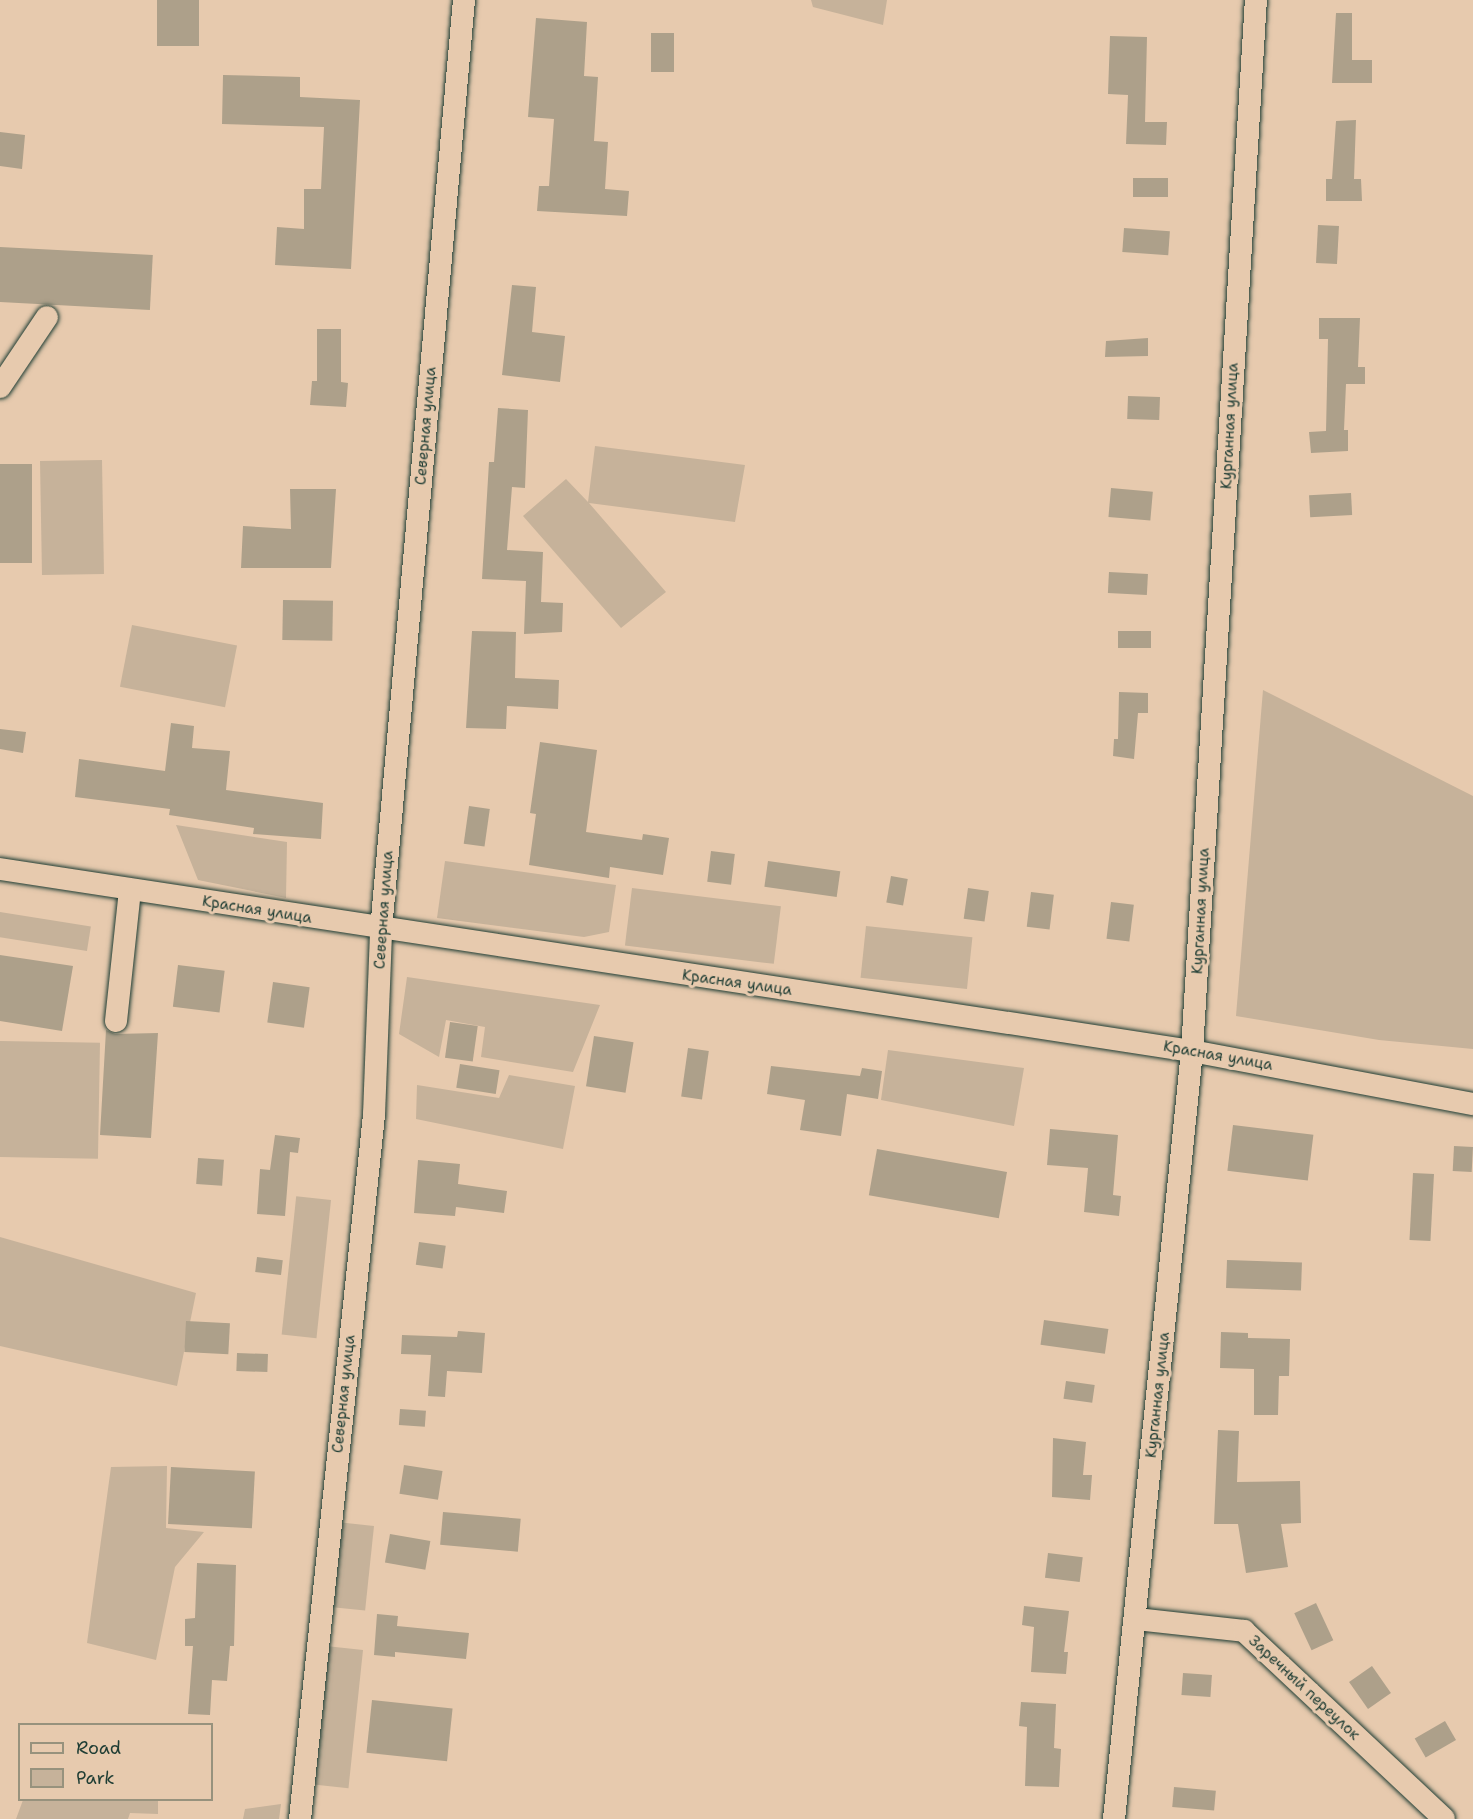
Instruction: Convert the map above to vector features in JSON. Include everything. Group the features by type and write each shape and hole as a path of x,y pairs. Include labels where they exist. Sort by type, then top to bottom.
{"street":[{"name":"Северная улица","path":"300,1819 374,1115 381,930 464,0"},
{"name":"Курганная улица","path":"1114,1819 1192,1051 1256,0"},
{"path":"0,387 48,317"},
{"name":"Красная улица","path":"0,869 381,930 1192,1051 1473,1104"},
{"path":"116,1021 130,890"},
{"name":"Заречный переулок","path":"1136,1619 1244,1631 1444,1819"}],"green space":[{"path":"811,0 887,0 883,25 813,7"},
{"path":"595,446 745,465 735,522 589,503 666,592 621,628 523,516 566,479 588,502"},
{"path":"102,460 104,574 42,575 40,461"},
{"path":"132,625 237,645 225,707 120,687"},
{"path":"1263,690 1473,796 1473,1049 1379,1040 1236,1016"},
{"path":"176,825 287,842 286,898 198,880"},
{"path":"445,861 616,885 609,932 584,937 437,918"},
{"path":"632,888 781,906 774,964 625,946"},
{"path":"0,912 91,926 87,951 0,937"},
{"path":"866,926 972,937 967,989 861,978"},
{"path":"407,977 600,1005 573,1072 481,1057 485,1027 446,1020 439,1057 399,1034"},
{"path":"0,1041 100,1043 98,1159 0,1157"},
{"path":"888,1050 1024,1068 1014,1126 881,1100"},
{"path":"509,1075 575,1086 563,1149 416,1119 417,1085 499,1098"},
{"path":"296,1196 331,1200 316,1338 282,1335"},
{"path":"0,1237 196,1293 177,1386 0,1346"},
{"path":"167,1466 166,1528 204,1532 175,1567 156,1660 87,1643 111,1467"},
{"path":"339,1522 374,1526 365,1611 330,1607"},
{"path":"328,1646 363,1650 348,1788 314,1785"},
{"path":"23,1801 158,1801 158,1814 130,1813 128,1819 16,1819"},
{"path":"281,1804 279,1819 243,1819 245,1809"}],"building":[{"path":"157,0 199,0 199,46 157,46"},
{"path":"1336,13 1352,13 1352,60 1372,60 1372,83 1332,83"},
{"path":"536,18 587,22 584,76 598,77 594,141 608,142 605,189 629,191 627,216 537,211 539,186 549,186 554,119 528,117"},
{"path":"651,33 674,33 674,72 651,72"},
{"path":"1110,36 1147,37 1145,122 1167,122 1166,145 1126,144 1128,95 1108,94"},
{"path":"223,75 300,77 300,97 360,100 351,269 275,265 277,227 304,229 304,189 321,189 324,127 222,124"},
{"path":"1356,120 1354,179 1361,179 1362,201 1326,201 1326,179 1332,179 1336,121"},
{"path":"0,132 25,135 22,169 0,166"},
{"path":"1133,178 1168,178 1168,197 1133,197"},
{"path":"1318,225 1339,226 1337,264 1316,263"},
{"path":"1124,228 1170,231 1168,255 1122,252"},
{"path":"0,247 153,255 150,310 0,302"},
{"path":"512,285 536,287 532,332 565,336 560,382 502,375"},
{"path":"1319,318 1360,318 1358,367 1365,367 1365,384 1346,384 1344,430 1348,430 1348,451 1311,453 1309,432 1326,431 1328,339 1319,339"},
{"path":"317,329 341,329 341,382 348,383 346,407 310,405 312,381 317,381"},
{"path":"1148,338 1148,356 1105,357 1106,341"},
{"path":"1128,396 1160,397 1159,420 1127,419"},
{"path":"498,408 528,410 525,488 512,487 507,550 543,552 541,602 563,603 562,632 524,634 526,581 482,579 489,462 494,462"},
{"path":"0,464 32,464 32,563 0,563"},
{"path":"1111,488 1153,492 1150,521 1108,517"},
{"path":"290,489 336,489 331,568 241,568 243,526 291,529"},
{"path":"1351,493 1352,515 1310,517 1309,495"},
{"path":"1109,572 1148,574 1147,595 1108,593"},
{"path":"283,600 333,601 332,641 282,640"},
{"path":"472,631 516,632 515,678 559,680 558,709 507,706 506,729 466,728"},
{"path":"1118,631 1151,631 1151,648 1118,648"},
{"path":"1119,692 1148,693 1148,713 1138,713 1134,759 1113,756 1114,739 1118,739"},
{"path":"171,723 194,726 192,748 230,751 226,790 323,803 321,839 253,834 254,828 169,815 170,809 75,797 79,759 165,771"},
{"path":"0,729 26,732 23,753 0,749"},
{"path":"540,742 597,750 586,832 642,840 643,834 669,838 663,875 610,867 609,878 529,865 536,814 530,813"},
{"path":"469,806 490,809 485,847 464,844"},
{"path":"711,851 735,854 731,885 707,882"},
{"path":"768,861 840,871 837,897 764,887"},
{"path":"891,876 908,879 903,906 886,903"},
{"path":"968,888 989,891 984,922 964,919"},
{"path":"1031,892 1054,895 1050,930 1027,927"},
{"path":"1111,902 1134,905 1129,942 1106,939"},
{"path":"0,955 73,966 62,1031 0,1021"},
{"path":"178,965 225,971 220,1012 173,1007"},
{"path":"273,982 310,987 304,1028 267,1023"},
{"path":"450,1022 478,1026 473,1062 445,1058"},
{"path":"106,1030 115,1034 158,1033 151,1138 100,1135"},
{"path":"594,1036 634,1042 626,1093 586,1086"},
{"path":"688,1048 709,1051 702,1099 681,1097"},
{"path":"460,1064 500,1070 496,1094 456,1088"},
{"path":"771,1066 860,1076 862,1068 882,1071 878,1099 847,1094 841,1136 800,1130 805,1100 767,1094"},
{"path":"1233,1125 1313,1135 1308,1181 1227,1171"},
{"path":"1050,1129 1118,1135 1113,1195 1121,1196 1119,1216 1084,1212 1088,1168 1047,1165"},
{"path":"275,1135 300,1138 298,1153 290,1152 285,1216 257,1214 260,1169 270,1170"},
{"path":"1454,1146 1473,1147 1472,1172 1453,1171"},
{"path":"877,1149 1007,1172 999,1218 869,1195"},
{"path":"198,1158 224,1160 222,1186 196,1184"},
{"path":"418,1160 460,1164 458,1184 507,1191 504,1213 456,1207 455,1216 414,1213"},
{"path":"1413,1173 1434,1174 1430,1241 1409,1240"},
{"path":"419,1242 446,1246 443,1269 416,1265"},
{"path":"257,1257 283,1260 281,1275 255,1272"},
{"path":"1227,1260 1302,1263 1301,1291 1226,1288"},
{"path":"1044,1320 1108,1329 1105,1354 1041,1345"},
{"path":"186,1321 230,1323 228,1354 184,1352"},
{"path":"458,1331 485,1333 482,1373 447,1371 445,1397 428,1396 431,1355 401,1354 402,1335 457,1337"},
{"path":"1221,1332 1248,1333 1248,1338 1290,1339 1289,1376 1279,1376 1278,1415 1254,1415 1254,1369 1220,1368"},
{"path":"237,1353 268,1354 267,1372 236,1371"},
{"path":"1066,1381 1095,1385 1092,1403 1063,1399"},
{"path":"400,1409 426,1411 425,1427 399,1425"},
{"path":"1218,1430 1239,1431 1237,1482 1300,1481 1301,1523 1281,1524 1288,1567 1246,1573 1238,1524 1214,1524"},
{"path":"1053,1438 1086,1442 1083,1475 1092,1475 1090,1500 1052,1497"},
{"path":"404,1465 443,1471 438,1500 399,1494"},
{"path":"171,1467 255,1471 252,1528 168,1524"},
{"path":"443,1512 521,1519 518,1552 440,1545"},
{"path":"390,1534 430,1541 425,1570 385,1563"},
{"path":"1048,1553 1083,1557 1080,1582 1045,1578"},
{"path":"197,1563 236,1565 234,1646 230,1646 227,1681 212,1680 210,1715 188,1714 193,1646 185,1646 185,1619 195,1618"},
{"path":"1316,1603 1333,1640 1312,1650 1294,1613"},
{"path":"1024,1606 1069,1611 1064,1652 1068,1652 1066,1674 1031,1672 1034,1627 1022,1625"},
{"path":"377,1614 398,1616 397,1626 469,1633 466,1659 395,1652 395,1657 374,1655"},
{"path":"1372,1666 1391,1693 1368,1709 1349,1682"},
{"path":"1183,1673 1212,1675 1210,1697 1181,1695"},
{"path":"372,1700 453,1708 447,1761 366,1753"},
{"path":"1021,1702 1056,1704 1054,1748 1061,1749 1059,1787 1025,1786 1027,1727 1019,1726"},
{"path":"1445,1721 1456,1740 1426,1758 1415,1738"},
{"path":"1174,1787 1216,1791 1214,1811 1172,1807"}]}
